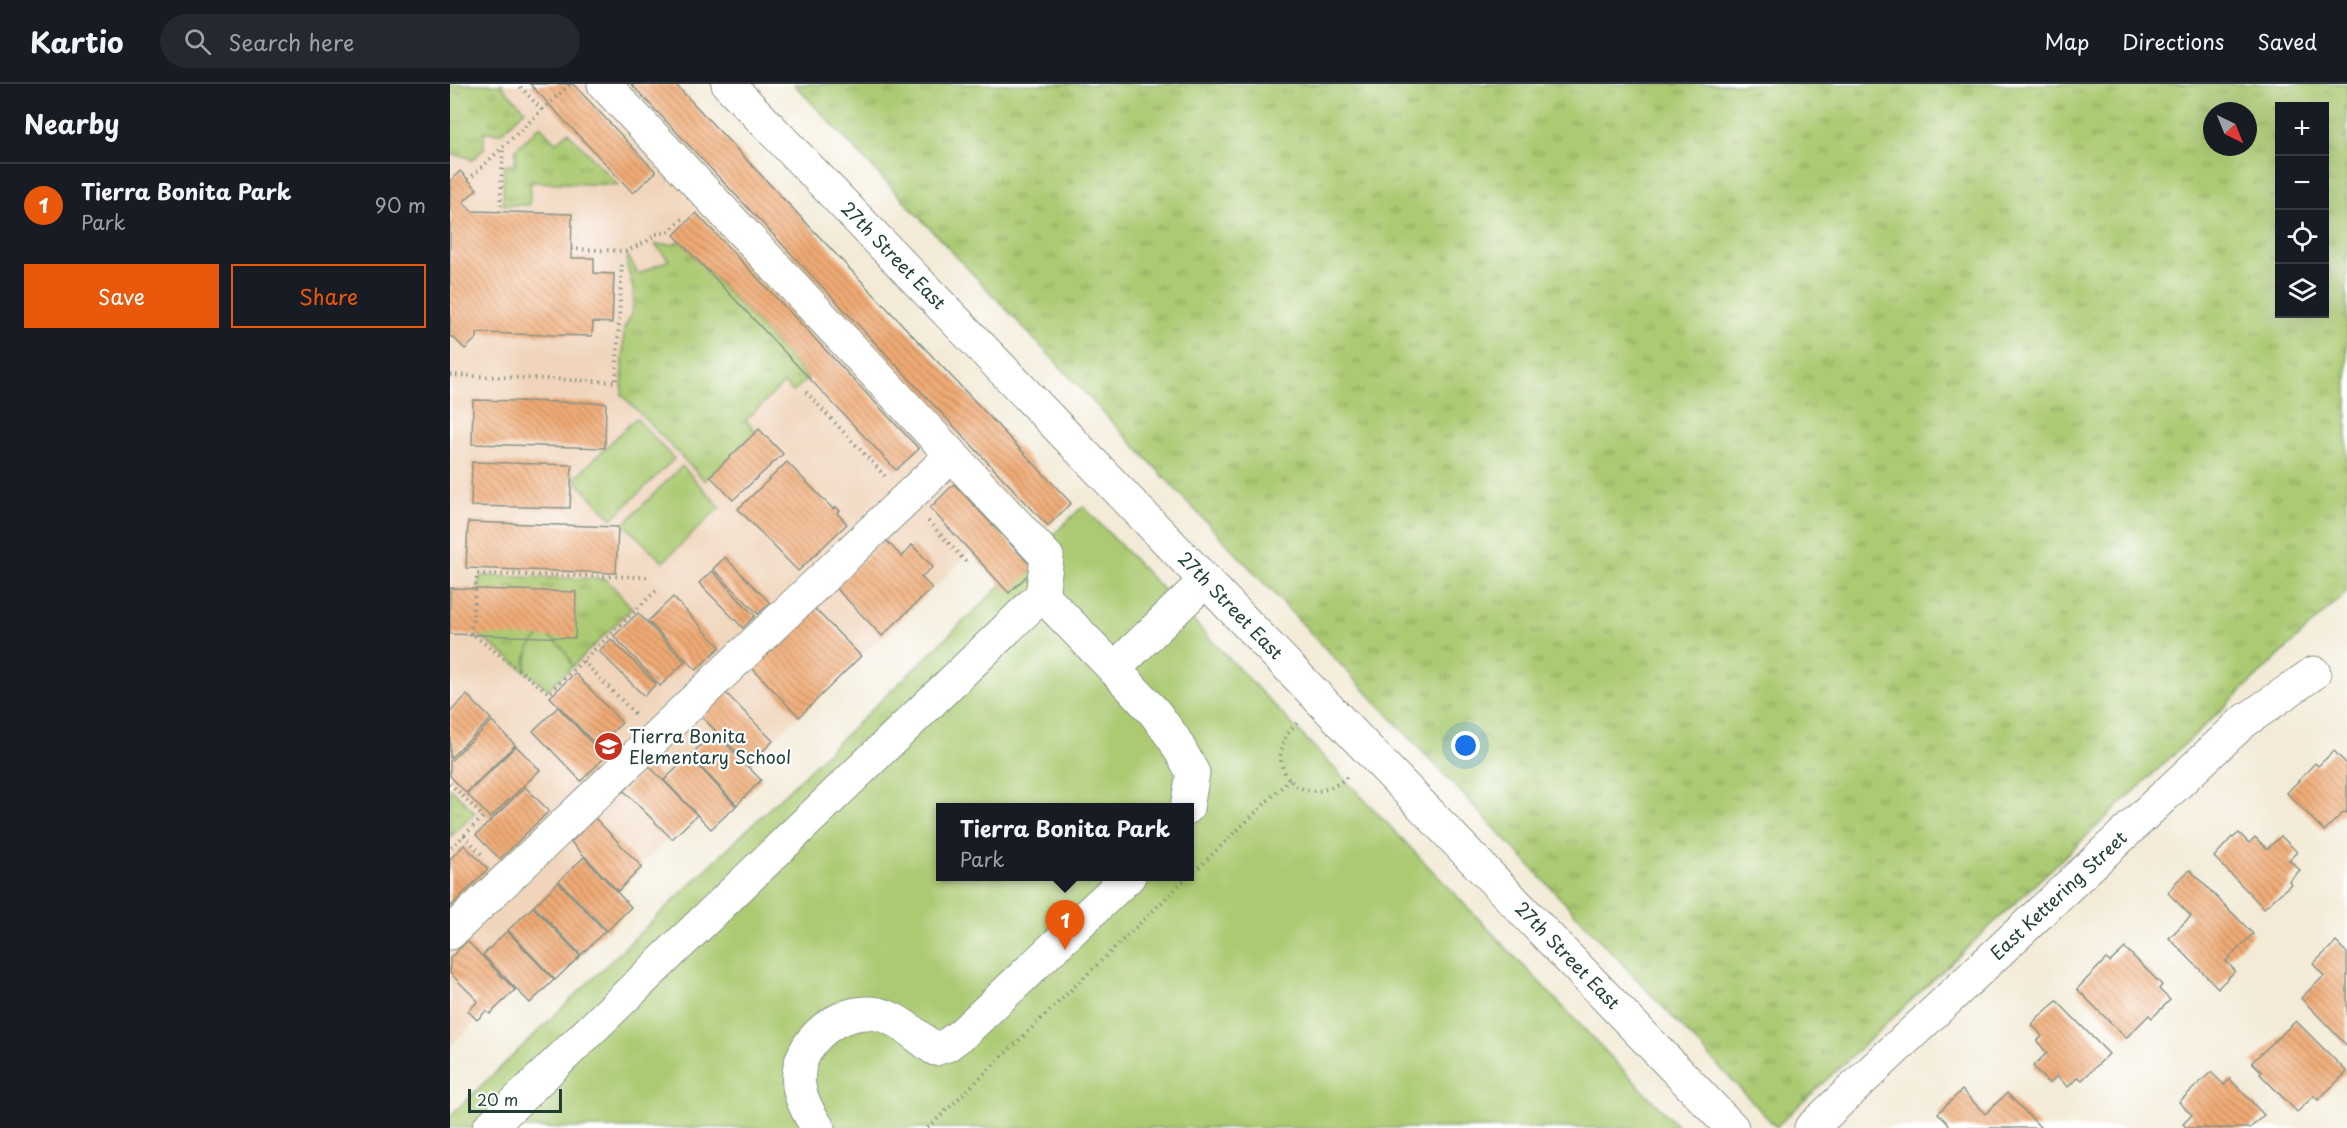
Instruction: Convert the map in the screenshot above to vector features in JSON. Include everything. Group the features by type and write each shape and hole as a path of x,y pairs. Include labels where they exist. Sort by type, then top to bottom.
{"street":[{"path":"489,1128 1042,595 1047,557 604,84"},
{"name":"27th Street East","path":"728,84 1732,1128"},
{"path":"450,933 952,455"},
{"path":"1114,669 1205,580"},
{"path":"1042,595 1114,669 1168,730 1193,773 1188,803"},
{"name":"East Kettering Street","path":"1811,1128 2242,723 2314,673"},
{"path":"818,1128 809,1115 799,1086 802,1059 820,1032 837,1019 855,1014 873,1013 893,1019 935,1049 947,1045 962,1034 1124,881"}],"path":[{"path":"518,84 542,110"},
{"path":"468,180 570,84"},
{"path":"500,212 503,147"},
{"path":"571,249 626,251 646,242 656,234 668,232"},
{"path":"450,375 616,382 622,261"},
{"path":"647,577 477,574 471,633 549,693 658,589"},
{"path":"583,661 656,736"},
{"path":"1297,723 1280,750 1280,761 1290,779 1310,792 1333,788 1348,776"},
{"path":"1194,871 1290,779"},
{"path":"450,783 483,817 450,849"},
{"path":"928,1128 1184,881"}],"shaded area":[{"name":"Tierra Bonita Elementary School","path":"450,84 664,84 1045,482 450,1046"}],"green space":[{"path":"450,84 503,84 502,86 525,110 501,133 484,132 484,149 472,160 450,154"},
{"path":"794,84 2347,84 2347,592 1776,1127"},
{"path":"540,126 556,143 568,132 618,185 531,182 529,205 503,205 504,165 515,165 516,149"},
{"path":"679,240 808,378 793,392 784,383 746,420 756,432 705,481 622,395 624,328 630,317 634,299 627,266 628,256 638,274 669,260 655,245 675,244"},
{"path":"636,418 674,459 612,519 574,479"},
{"path":"682,466 720,507 663,562 624,524"},
{"path":"1083,506 1679,1128 450,1128 450,1116"},
{"path":"482,576 606,579 632,608 572,667 570,658 526,655 525,671 475,632 479,580"},
{"path":"541,635 547,636 561,646 572,667 548,689 525,671 529,648"},
{"path":"450,787 475,813 450,837"}],"building":[{"path":"530,84 573,84 656,172 633,193"},
{"path":"631,84 675,84 1071,503 1048,526"},
{"path":"460,171 477,189 463,202 472,211 572,214 571,258 594,258 594,273 614,274 612,323 593,322 592,336 477,333 477,338 465,349 453,337 450,337 450,181"},
{"path":"696,213 919,449 896,470 674,235"},
{"path":"473,400 606,403 605,448 472,444"},
{"path":"759,429 783,454 733,500 710,476"},
{"path":"472,462 572,465 570,508 471,506"},
{"path":"787,462 833,509 836,507 840,511 837,513 847,524 798,571 738,509"},
{"path":"954,484 1034,569 1009,593 930,508"},
{"path":"468,522 618,527 616,573 466,568"},
{"path":"885,539 902,557 912,545 933,567 921,577 932,588 882,636 835,587"},
{"path":"725,557 770,603 758,614 713,569"},
{"path":"712,571 755,616 743,628 699,583"},
{"path":"450,588 576,592 575,638 450,634"},
{"path":"673,597 720,647 696,670 648,621"},
{"path":"814,608 861,656 799,717 752,668"},
{"path":"638,613 685,662 660,686 614,636"},
{"path":"611,639 656,684 644,696 599,651"},
{"path":"575,673 622,723 597,746 550,697"},
{"path":"726,693 773,741 749,765 701,716"},
{"path":"467,695 491,719 450,758 450,712"},
{"path":"558,707 605,757 581,781 533,731"},
{"path":"492,721 515,745 466,793 450,776 450,761"},
{"path":"714,732 761,780 737,805 690,756"},
{"path":"516,746 540,770 490,818 467,794"},
{"path":"2334,751 2347,764 2347,813 2344,812 2324,831 2287,793 2315,763 2318,766"},
{"path":"689,756 736,806 711,829 664,780"},
{"path":"649,766 697,815 672,839 624,791"},
{"path":"525,787 549,811 500,859 476,835"},
{"path":"595,818 642,867 618,891 571,842"},
{"path":"2239,833 2249,843 2255,837 2267,849 2281,836 2297,852 2289,860 2300,870 2289,881 2291,884 2264,908 2214,857 2232,837"},
{"path":"464,845 488,869 450,907 450,859"},
{"path":"584,857 631,907 607,931 559,881"},
{"path":"2190,870 2253,934 2226,961 2235,971 2218,988 2169,938 2191,916 2168,893 2176,882"},
{"path":"558,882 605,931 581,955 534,906"},
{"path":"533,907 580,956 555,980 508,930"},
{"path":"507,931 554,980 530,1003 483,955"},
{"path":"467,941 515,990 490,1014 486,1011 477,1020 468,1011 478,1001 450,973 450,958"},
{"path":"2336,942 2347,953 2347,1046 2301,998 2324,976 2313,964"},
{"path":"2125,948 2162,985 2159,989 2170,1000 2152,1018 2149,1015 2126,1038 2077,989 2106,959 2110,962"},
{"path":"2057,1001 2109,1054 2082,1080 2078,1077 2068,1087 2057,1076 2049,1084 2033,1066 2047,1053 2037,1041 2042,1036 2032,1025"},
{"path":"2296,1021 2347,1072 2318,1100 2314,1096 2297,1112 2260,1074 2262,1072 2252,1062"},
{"path":"2211,1072 2224,1085 2230,1079 2264,1115 2250,1128 2187,1128 2183,1124 2192,1115 2179,1102"},
{"path":"1962,1090 1985,1114 2007,1093 2041,1128 1952,1128 1938,1113"}],"place":[{"name":"Tierra Bonita Elementary School","path":"608,747"},
{"name":"Tierra Bonita Park","path":"1065,950"}]}
